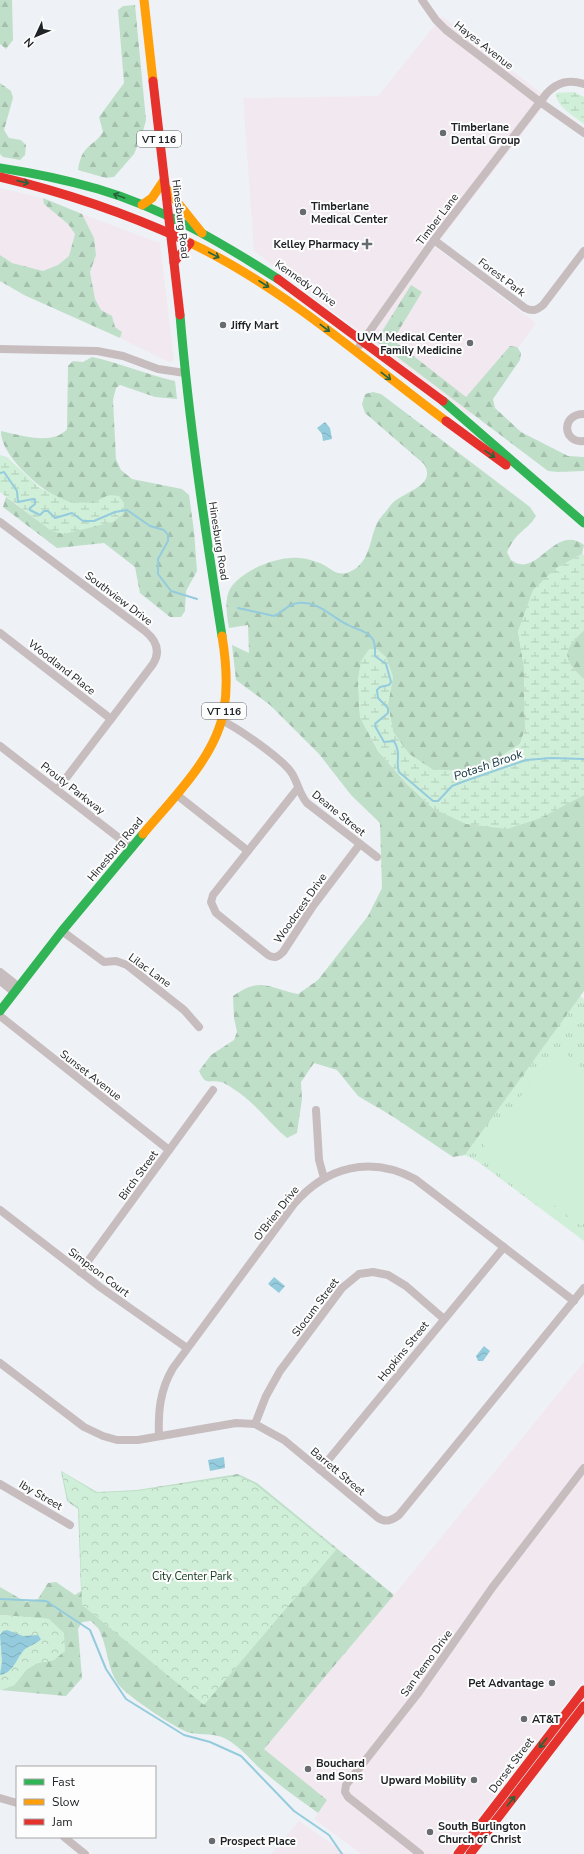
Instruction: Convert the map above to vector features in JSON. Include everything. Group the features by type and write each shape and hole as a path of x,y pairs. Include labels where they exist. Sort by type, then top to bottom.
{"main road":[{"name":"Hinesburg Road","path":"0,1011 62,931 177,795 204,760 214,741 221,720 226,690 223,643 204,526 185,373 144,0"},
{"name":"Kennedy Drive","path":"0,168 28,171 74,181 142,205 202,233 260,265 319,307 458,414 554,499 584,523"},
{"name":"Kennedy Drive","path":"0,177 46,188 97,203 141,220 232,265 295,304 449,425 554,499"},
{"path":"142,205 152,198 164,183 175,201 194,220 202,233"},
{"path":"174,262 190,243"},
{"name":"Dorset Street","path":"460,1850 584,1690"},
{"name":"Dorset Street","path":"471,1854 584,1706"}],"street":[{"name":"Hayes Avenue","path":"422,0 436,20 446,30 540,102"},
{"name":"Timber Lane","path":"355,352 434,240 551,89 560,83 572,81 584,84"},
{"path":"540,102 555,111 584,133"},
{"name":"Forest Park","path":"434,240 525,308 531,310 537,310 542,305 584,251"},
{"path":"0,349 97,351 123,356 158,370 185,373"},
{"path":"584,414 572,417 568,422 567,428 568,433 572,438 578,441 584,441"},
{"name":"Southview Drive","path":"0,522 145,631 156,642 157,654 155,660 57,790"},
{"name":"Woodland Place","path":"0,633 111,719"},
{"name":"Deane Street","path":"221,720 236,728 287,767 294,776 304,799 310,806 377,857"},
{"name":"Prouty Parkway","path":"0,746 132,848"},
{"name":"Woodcrest Drive","path":"298,788 211,898 211,906 216,913 268,955 274,957 283,952 313,906 360,844"},
{"path":"177,795 248,850"},
{"name":"Lilac Lane","path":"62,931 104,962 116,961 127,964 184,1010 199,1027"},
{"path":"0,972 17,990"},
{"path":"0,981 17,990"},
{"name":"Sunset Avenue","path":"0,1016 169,1150"},
{"name":"Birch Street","path":"80,1272 213,1090"},
{"path":"316,1110 319,1160 324,1178"},
{"name":"O'Brien Drive","path":"159,1436 158,1412 164,1388 169,1374 187,1348 294,1204 309,1188 324,1178 346,1169 364,1167 383,1168 401,1172 422,1184 574,1301"},
{"name":"Simpson Court","path":"0,1210 80,1272 187,1348"},
{"name":"Hopkins Street","path":"320,1470 504,1247"},
{"name":"Slocum Street","path":"255,1424 275,1378 342,1288 359,1274 373,1272 388,1275 406,1286 444,1319"},
{"name":"Barrett Street","path":"0,1362 79,1423 97,1434 124,1441 236,1423 255,1424 284,1440 377,1518 385,1521 394,1519 584,1288"},
{"name":"San Remo Drive","path":"420,1854 348,1797 345,1792 346,1785 419,1692 489,1592 584,1468"},
{"name":"Iby Street","path":"0,1484 70,1525"},
{"path":"0,1798 16,1803"},
{"path":"65,1838 85,1854"},
{"path":"460,1850 471,1854"}],"shaded area":[{"path":"442,16 549,99 435,247 536,323 470,416 254,251 243,98 378,96"},
{"path":"0,188 43,198 44,204 68,224 75,234 69,256 58,265 43,271 12,263 0,255"},
{"path":"82,214 160,243 174,360 169,362 120,338 122,332 115,327 112,316 101,310 95,299 90,272 96,255 94,238"},
{"path":"584,1362 584,1680 450,1854 361,1854 314,1819 327,1800 264,1749 394,1595"},
{"path":"299,1821 346,1854 271,1854"}],"green space":[{"path":"0,0 12,0 13,40 6,49 0,44"},
{"path":"135,5 146,120 142,135 134,154 114,177 106,178 78,170 78,167 85,150 103,132 99,117 124,83 118,10 123,6"},
{"path":"0,83 11,91 13,98 4,130 9,138 21,140 26,145 25,155 20,160 3,157 0,154"},
{"path":"574,92 584,97 584,124 562,107 556,93"},
{"path":"43,198 82,214 94,238 96,255 90,272 95,299 101,310 112,316 115,327 122,332 120,338 24,295 0,281 0,255 12,263 43,271 58,265 69,256 75,234 68,224 44,204"},
{"path":"411,285 422,292 393,340 466,397 510,346 517,347 521,353 520,360 493,399 495,408 521,432 568,456 584,457 584,471 548,471 376,341"},
{"path":"92,357 175,381 177,399 155,397 120,385 116,388 113,400 116,459 121,470 132,479 182,489 189,495 194,531 197,571 186,591 185,611 181,617 170,617 140,593 135,567 104,543 57,548 3,507 6,497 52,531 109,495 87,504 71,503 59,498 37,484 16,463 8,452 3,441 1,431 36,438 53,437 61,434 67,429 68,366 73,361 83,362"},
{"path":"373,392 381,394 530,507 536,516 510,545 507,552 511,560 518,564 527,564 566,540 575,540 584,545 582,554 555,569 518,631 524,667 525,729 520,744 491,763 462,771 433,770 409,754 393,732 388,704 393,676 358,678 360,717 378,751 407,784 434,809 576,798 584,795 584,991 465,1155 453,1157 392,1116 358,1096 337,1070 314,1063 301,1082 302,1099 297,1133 287,1138 240,1093 222,1082 206,1081 201,1076 199,1071 211,1055 234,1040 237,1032 234,1018 233,996 251,986 258,985 265,985 298,994 318,980 368,916 382,888 380,823 351,795 319,754 270,705 236,680 232,645 249,653 248,625 229,628 226,608 228,593 236,582 251,570 271,562 281,559 301,558 320,563 333,571 343,574 355,569 368,552 377,523 390,506 402,496 416,488 426,478 427,472 424,464 365,413 362,404 365,394"},
{"path":"0,455 7,457 40,488 69,502 93,503 109,495 119,496 124,503 123,514 113,522 64,534 52,531 0,492"},
{"path":"582,554 584,555 584,630 572,643 567,654 571,665 584,679 584,795 541,818 507,829 466,824 434,809 407,784 378,751 360,717 358,678 361,661 369,649 377,649 386,657 393,676 388,704 393,732 409,754 433,770 462,771 491,763 520,744 525,729 524,667 518,631 533,590 555,569"},
{"path":"584,630 584,679 571,665 567,654 572,643"},
{"path":"580,996 584,999 584,1241 477,1161 465,1155"},
{"path":"559,1048 584,1071 584,1221 581,1226 485,1153 484,1142"},
{"path":"61,1471 97,1492 137,1490 238,1474 257,1483 394,1595 264,1749 327,1800 318,1813 269,1777 231,1742 222,1737 208,1734 190,1733 183,1730 163,1719 131,1696 118,1684 114,1678 103,1638 96,1626 91,1621 82,1622 78,1629 82,1678 66,1696 0,1690 14,1685 27,1669 37,1663 54,1660 49,1619 0,1615 0,1587 26,1602 38,1599 48,1583 56,1582 75,1595 81,1591 78,1509 67,1501"},
{"name":"City Center Park","path":"62,1472 96,1493 137,1491 238,1476 255,1484 336,1550 204,1705 82,1605 79,1508 68,1500"},
{"path":"0,1615 49,1619 64,1633 65,1651 54,1660 37,1663 27,1669 14,1685 0,1690"}],"water":[{"path":"325,422 330,428 332,439 323,441 322,434 317,428"},
{"path":"274,1277 285,1286 279,1293 268,1284"},
{"path":"484,1346 490,1351 483,1361 478,1361 476,1356"},
{"path":"224,1457 225,1468 210,1471 208,1460"},
{"path":"7,1630 23,1636 38,1635 41,1639 25,1649 9,1671 1,1675 2,1662 0,1635 3,1631"}],"waterway":[{"name":"Potash Brook","path":"0,473 4,472 17,491 18,502 33,499 35,500 35,504 30,508 30,510 40,515 44,511 48,511 55,518 72,513 83,521 94,521 115,512 127,510 150,526 164,530 168,535 168,541 158,559 158,574 171,591 197,599"},
{"name":"Potash Brook","path":"238,608 274,616 295,603 312,604 342,622 370,635 375,646 375,656 386,664 391,682 389,685 380,687 377,690 378,698 388,708 388,713 376,723 375,726 384,742 394,741 398,750 399,772 433,801 438,801 452,786 526,760 551,758 584,759"},
{"path":"0,1599 46,1601 90,1630 106,1669 126,1699 184,1735 210,1742 241,1756 294,1811 329,1835 342,1854"}],"traffic: fast":[{"path":"0,168 49,177 98,189 146,206 169,216 214,240 278,279"},
{"path":"180,315 198,476 222,636"},
{"path":"443,401 584,523"},
{"path":"0,1011 62,931 143,834"}],"traffic: slow":[{"path":"144,0 153,81"},
{"path":"142,205 152,198 164,180"},
{"path":"166,188 202,233"},
{"path":"182,239 218,257 286,299 351,347 446,421"},
{"path":"143,834 192,776 203,760 220,726 224,709 226,682 222,636"}],"traffic: jam":[{"path":"153,81 180,315"},
{"path":"0,177 47,189 115,211 182,239"},
{"path":"174,262 190,243"},
{"path":"278,279 443,401"},
{"path":"446,421 506,465"},
{"path":"458,1854 584,1690"},
{"path":"470,1854 584,1706"}],"place":[{"name":"Timberlane Dental Group","path":"443,133"},
{"name":"Timberlane Medical Center","path":"303,212"},
{"name":"Kelley Pharmacy","path":"367,244"},
{"name":"Jiffy Mart","path":"223,325"},
{"name":"UVM Medical Center Family Medicine","path":"470,343"},
{"name":"Pet Advantage","path":"552,1683"},
{"name":"AT&T","path":"524,1719"},
{"name":"Bouchard and Sons","path":"308,1769"},
{"name":"Upward Mobility","path":"474,1780"},
{"name":"South Burlington Church of Christ","path":"430,1832"},
{"name":"Prospect Place","path":"212,1841"}]}
